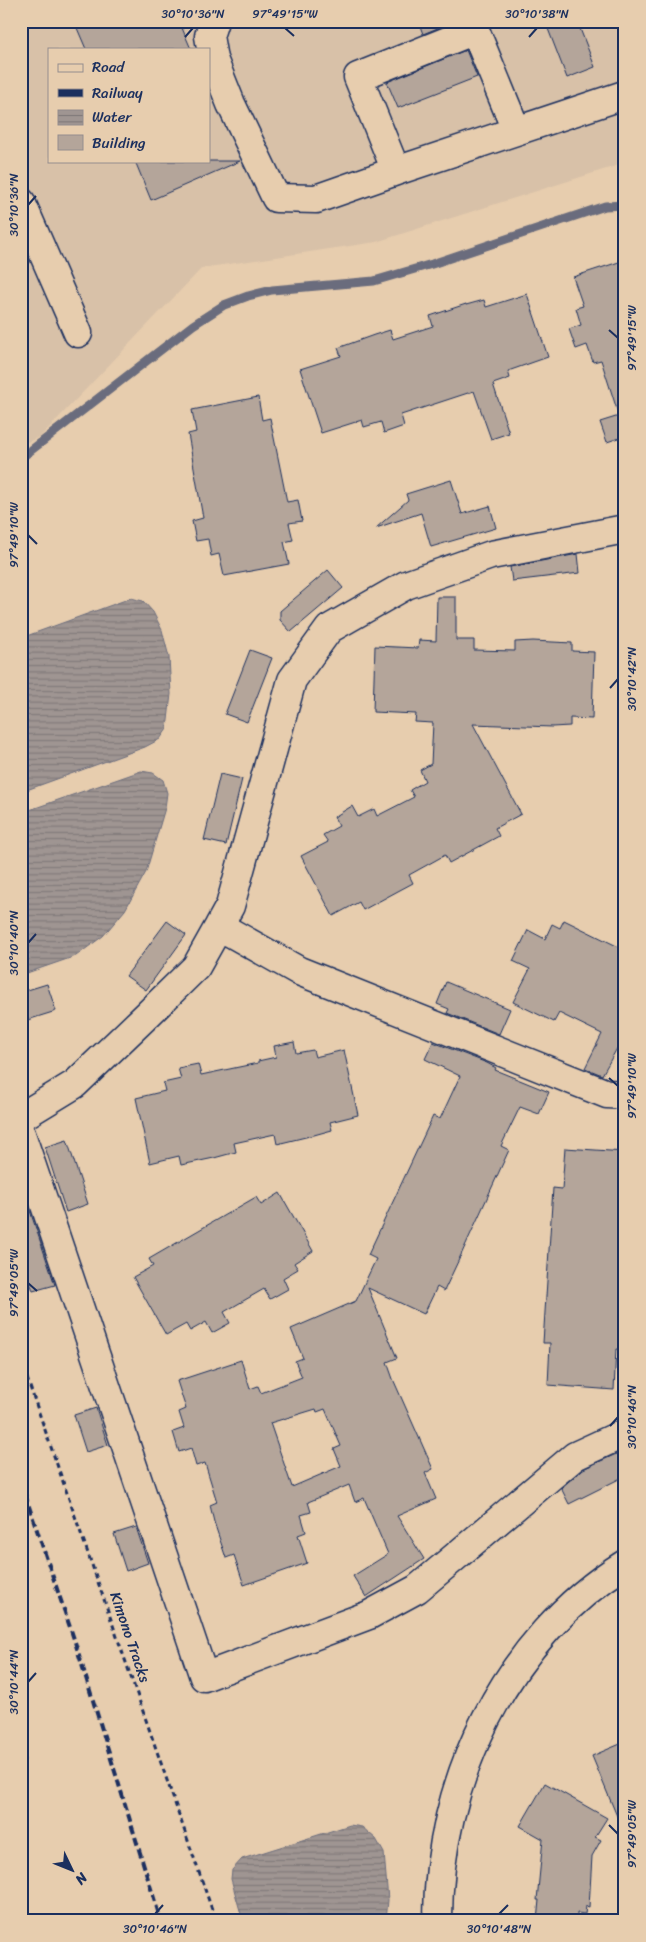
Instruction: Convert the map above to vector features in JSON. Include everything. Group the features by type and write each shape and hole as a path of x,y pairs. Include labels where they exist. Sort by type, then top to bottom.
{"street":[{"path":"214,21 209,36 213,59 231,104 276,198 316,199 624,95"},
{"path":"396,171 358,77 475,30 516,130"},
{"path":"21,202 78,333"},
{"path":"21,1117 75,1084 196,967 230,906 292,680 329,629 406,585 491,555 625,529"},
{"path":"219,926 299,971 607,1094 625,1095"},
{"path":"21,1134 204,1677 369,1615 417,1589 574,1456 625,1433"},
{"path":"438,1921 442,1856 451,1808 466,1761 487,1716 514,1672 546,1632 579,1598 625,1564"}],"path":[{"name":"Kimono Tracks","path":"21,1361 216,1921"}],"shaded area":[{"path":"21,21 625,21 625,163 376,242 202,268 41,436 21,445"}],"water":[{"path":"131,598 143,601 153,612 162,630 169,657 171,694 167,729 160,739 145,747 21,792 21,638"},
{"path":"141,771 153,773 163,780 167,793 165,808 146,872 125,910 103,936 76,956 21,975 21,813"},
{"path":"350,1825 362,1827 376,1839 384,1853 388,1900 386,1921 243,1921 231,1879 232,1870 242,1859"}],"building":[{"path":"74,21 179,21 191,48 86,48"},
{"path":"418,21 455,21 423,34"},
{"path":"545,21 577,21 595,67 567,78"},
{"path":"466,50 477,77 398,108 387,82"},
{"path":"240,161 151,200 135,162"},
{"path":"625,260 625,436 607,442 600,422 619,416 601,360 593,362 587,345 576,349 569,329 581,325 576,308 583,306 573,277"},
{"path":"527,294 548,357 508,371 510,378 493,384 509,433 491,439 474,391 401,415 404,426 384,433 381,422 364,427 362,420 321,433 300,369 341,356 338,348 374,335 390,330 393,339 433,326 430,316 466,304 484,300 486,307"},
{"path":"258,397 262,420 270,418 287,502 298,500 302,521 289,523 293,540 284,542 289,564 224,576 219,554 211,556 208,539 196,541 192,521 203,518 188,434 196,432 192,410"},
{"path":"451,480 462,514 490,506 496,528 431,547 421,513 376,528 408,500 406,494"},
{"path":"578,554 580,573 512,581 510,567"},
{"path":"328,570 343,588 291,632 280,620 280,611"},
{"path":"437,597 456,597 456,640 474,640 474,650 515,651 515,642 533,641 572,643 572,651 594,652 592,719 570,718 570,726 552,727 473,724 521,814 495,828 499,836 449,863 445,855 409,875 413,883 363,910 359,902 333,916 301,856 328,842 323,835 339,826 334,817 352,806 358,817 374,809 377,816 414,797 410,790 425,781 420,770 431,764 433,723 415,722 416,714 373,712 375,646 418,648 419,640 436,641"},
{"path":"250,650 272,658 247,722 225,714"},
{"path":"220,774 242,779 226,845 204,840"},
{"path":"564,920 625,950 625,1045 620,1043 602,1075 585,1068 602,1034 559,1013 554,1022 513,1002 530,969 513,961 528,930 545,939 552,924 560,928"},
{"path":"167,921 186,935 146,990 126,976"},
{"path":"446,982 510,1009 499,1034 447,1013 449,1009 437,1004"},
{"path":"47,984 56,1011 21,1022 21,992"},
{"path":"294,1042 296,1053 313,1050 315,1057 344,1050 358,1115 330,1122 332,1130 277,1144 275,1134 234,1143 236,1152 214,1158 181,1165 179,1156 150,1163 136,1098 165,1091 163,1083 181,1079 178,1068 198,1064 201,1075 258,1063 258,1061 276,1057 274,1046"},
{"path":"433,1042 487,1063 496,1068 495,1070 549,1092 539,1114 520,1107 501,1146 509,1150 461,1255 444,1291 437,1287 424,1314 368,1288 397,1358 387,1362 393,1379 433,1469 425,1473 436,1499 397,1516 424,1559 366,1597 353,1576 388,1554 364,1498 355,1502 349,1485 308,1502 311,1512 301,1515 306,1532 298,1535 307,1563 244,1585 234,1555 226,1558 214,1522 210,1505 217,1502 205,1463 196,1466 191,1448 179,1452 173,1432 184,1428 179,1412 186,1409 177,1381 241,1360 250,1389 258,1386 261,1393 302,1377 295,1361 303,1358 291,1329 356,1301 376,1259 368,1255 433,1116 440,1119 460,1076 425,1059","holes":["316,1409 317,1412 325,1409 341,1446 334,1449 341,1466 292,1487 270,1423"]},
{"path":"67,1140 88,1204 66,1212 45,1147"},
{"path":"565,1148 625,1152 625,1350 616,1349 614,1390 548,1385 550,1343 543,1343 553,1188 562,1189"},
{"path":"21,1193 24,1193 55,1285 33,1291 21,1254"},
{"path":"280,1193 313,1251 294,1263 298,1269 283,1278 288,1289 270,1299 264,1289 224,1312 230,1323 212,1333 206,1322 190,1331 186,1324 166,1335 133,1277 153,1266 149,1259 256,1197 261,1205"},
{"path":"96,1408 108,1445 86,1452 74,1415"},
{"path":"625,1450 625,1476 569,1504 561,1488 583,1469"},
{"path":"136,1527 148,1563 126,1571 114,1534"},
{"path":"625,1742 625,1833 624,1833 592,1756"},
{"path":"545,1783 607,1818 595,1837 601,1840 592,1856 589,1907 586,1906 585,1914 577,1913 577,1921 537,1921 539,1900 537,1900 543,1839 520,1826"}],"waterway":[{"path":"21,458 193,325 224,305 272,290 374,281 432,264 605,206 625,205"},
{"path":"21,1745 21,1759"}],"railway":[{"path":"21,1483 75,1642 161,1921"}]}
